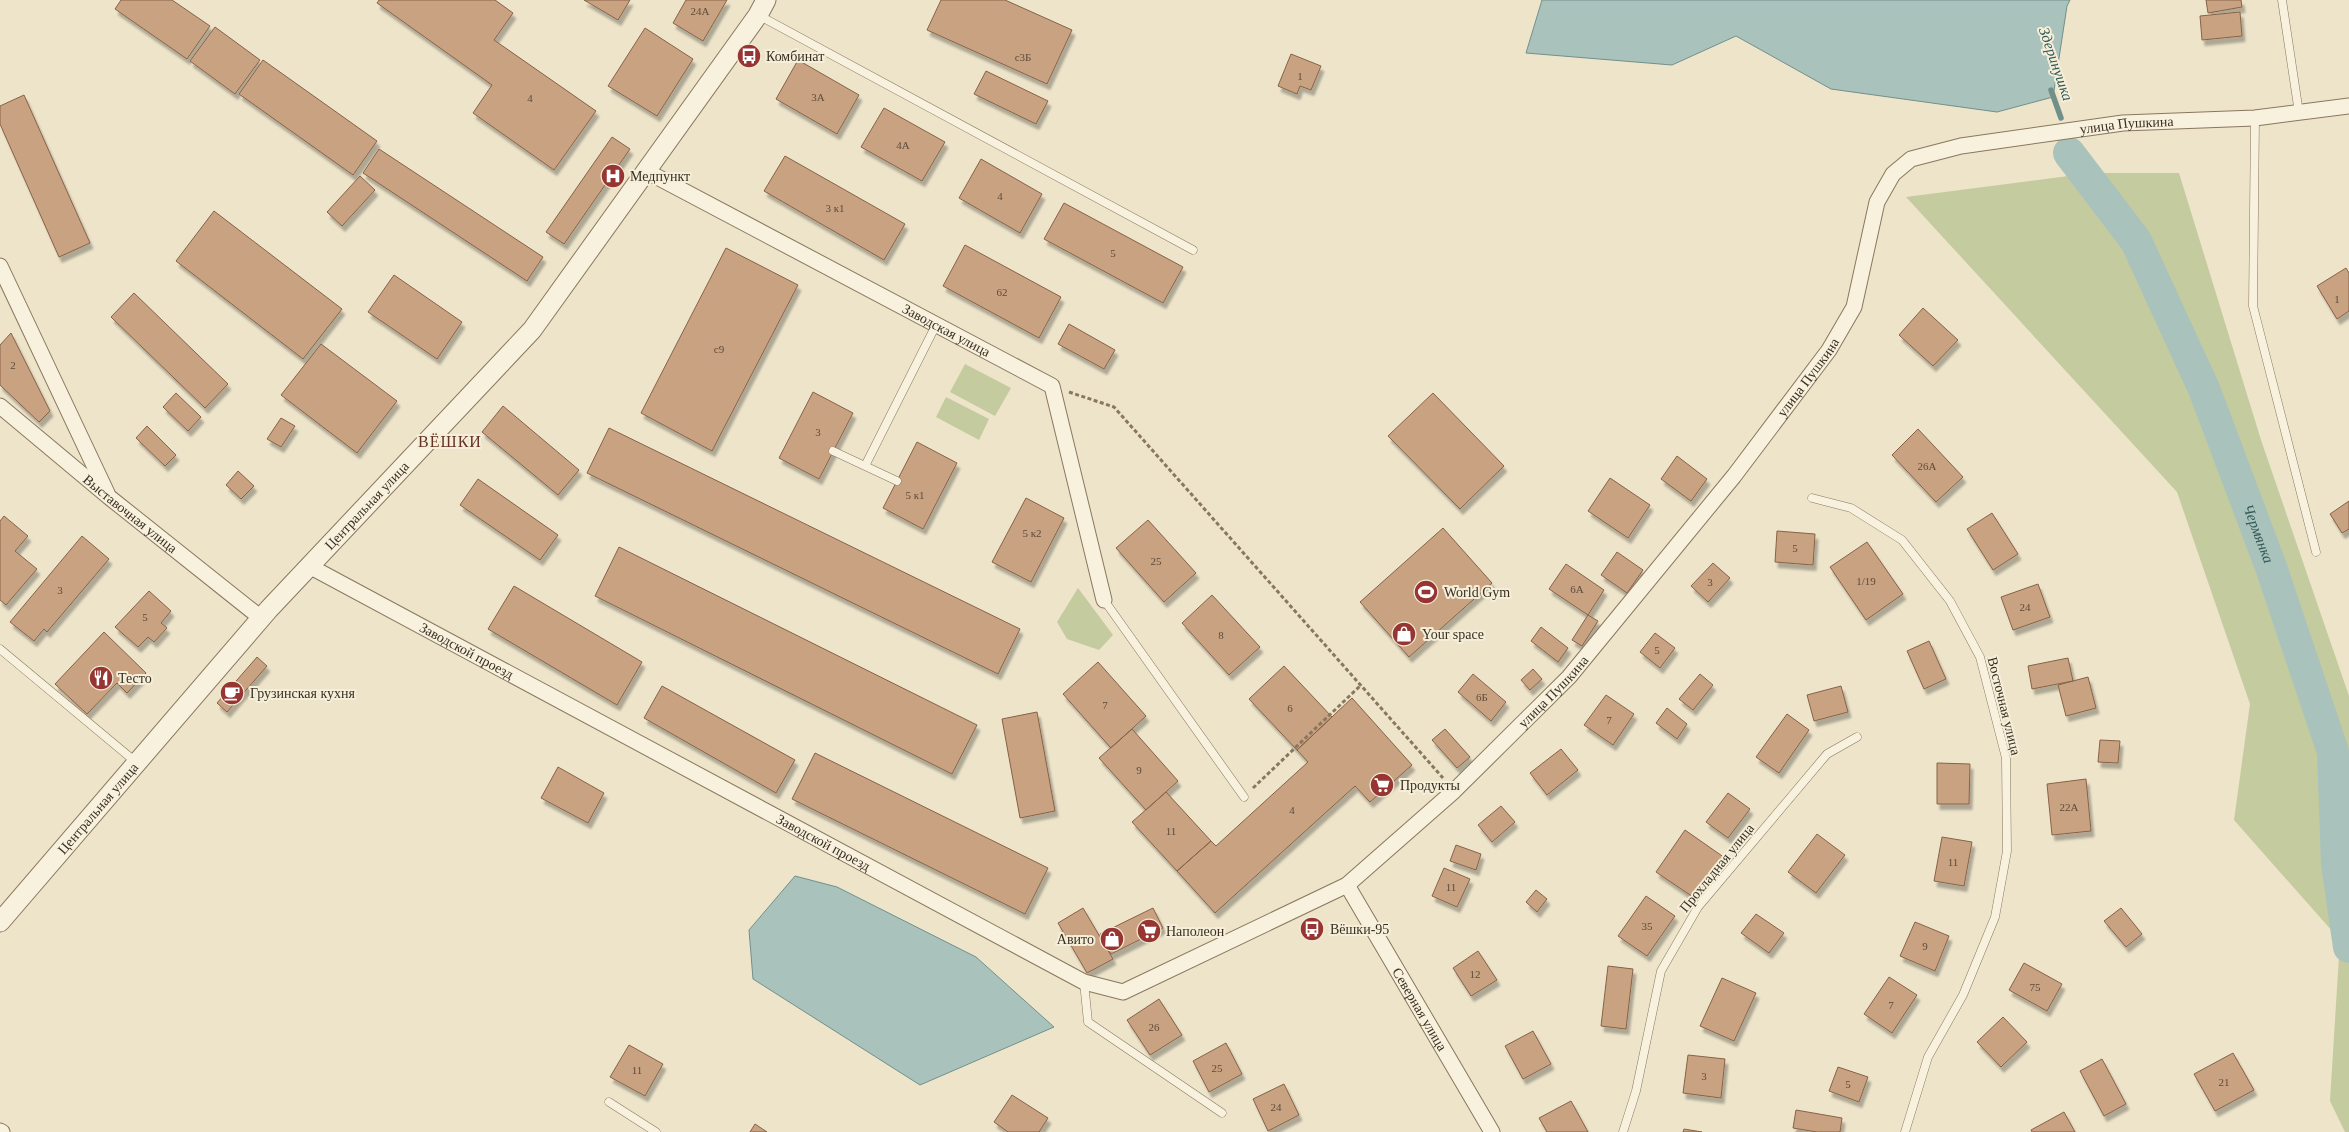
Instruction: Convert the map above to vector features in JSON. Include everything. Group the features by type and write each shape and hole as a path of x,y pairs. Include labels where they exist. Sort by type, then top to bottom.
{"street":[{"name":"Центральная улица","path":"0,922 261,618 532,330 762,7"},
{"name":"улица Пушкина","path":"1347,885 1454,791 1568,677 1734,476 1829,350 1854,306 1878,202 1893,174 1910,159 1961,146 2123,123 2255,118 2349,106"},
{"name":"Заводская улица","path":"646,171 1052,386"},
{"path":"0,266 109,498"},
{"path":"1052,386 1104,600"},
{"name":"Выставочная улица","path":"0,406 109,498 261,618"},
{"name":"Заводской проезд","path":"309,566 1084,982 1123,992 1347,885"},
{"name":"Северная улица","path":"1347,885 1492,1132"}],"lane":[{"path":"2282,0 2299,113"},
{"path":"762,7 1192,250"},
{"path":"2255,118 2253,306 2316,552"},
{"path":"866,466 936,324"},
{"path":"834,451 897,481"},
{"name":"Восточная улица","path":"1812,498 1851,508 1902,540 1950,601 1980,657 2006,758 2007,851 1996,918 1964,996 1928,1057 1905,1132"},
{"path":"1104,600 1244,797"},
{"path":"0,649 137,763"},
{"name":"Прохладная улица","path":"1623,1132 1636,1091 1661,971 1698,907 1827,754 1856,738"},
{"path":"1084,982 1088,1022 1222,1113"},
{"path":"609,1102 656,1132"}],"path":[{"path":"1052,386 1114,407 1454,791"},
{"path":"1244,797 1361,685"}],"green space":[{"path":"2091,173 2179,173 2261,440 2349,696 2349,1132 2345,1132 2330,1101 2340,940 2234,820 2250,704 2177,492 1906,197"},
{"path":"965,364 1011,388 995,416 950,392"},
{"path":"946,397 989,419 979,440 936,417"},
{"path":"1078,588 1113,635 1099,650 1067,639 1057,622"}],"water":[{"path":"1542,0 2070,0 2067,6 2053,97 1997,112 1831,89 1736,36 1672,65 1526,53"},
{"path":"795,876 837,887 976,957 1054,1027 920,1085 753,979 749,930"}],"building":[{"path":"121,0 172,0 210,26 187,59 115,9"},
{"path":"379,0 495,0 513,13 494,40 596,111 554,170 473,113 492,85 377,3"},
{"path":"584,0 630,0 618,20"},
{"path":"686,0 727,0 703,41 673,23"},
{"path":"941,0 1005,0 1072,30 1047,84 927,30"},
{"path":"2206,0 2241,0 2242,7 2208,13"},
{"path":"2240,12 2242,36 2202,40 2200,16"},
{"path":"215,27 260,60 235,94 190,61"},
{"path":"645,28 693,59 657,116 608,86"},
{"path":"1291,54 1321,66 1311,90 1300,86 1297,94 1278,86"},
{"path":"263,60 377,141 353,175 239,94"},
{"path":"798,60 859,95 837,134 776,99"},
{"path":"986,71 1048,101 1036,124 974,94"},
{"path":"24,95 90,243 59,257 0,124 0,106"},
{"path":"884,108 945,142 922,181 861,147"},
{"path":"612,137 630,149 564,244 546,232"},
{"path":"379,149 543,257 527,281 363,173"},
{"path":"785,156 905,224 884,260 764,191"},
{"path":"981,159 1042,194 1020,233 959,198"},
{"path":"360,176 375,190 342,226 327,212"},
{"path":"1064,203 1183,267 1163,303 1044,239"},
{"path":"214,211 342,309 303,359 176,261"},
{"path":"965,245 1061,297 1039,338 943,286"},
{"path":"726,248 798,285 712,451 641,413"},
{"path":"2346,268 2349,273 2349,311 2337,319 2317,286"},
{"path":"394,275 462,322 437,359 368,312"},
{"path":"134,293 228,384 205,408 111,317"},
{"path":"1923,308 1958,340 1933,366 1899,335"},
{"path":"1069,324 1115,350 1104,369 1058,344"},
{"path":"11,333 50,411 39,422 0,385 0,345"},
{"path":"321,344 397,401 357,453 281,395"},
{"path":"813,392 853,413 819,479 779,458"},
{"path":"176,393 201,417 188,431 163,407"},
{"path":"1433,393 1504,466 1460,509 1388,436"},
{"path":"503,406 579,470 558,495 482,432"},
{"path":"281,418 295,426 281,447 267,439"},
{"path":"147,426 176,455 165,466 136,438"},
{"path":"609,428 1020,629 998,674 587,473"},
{"path":"1918,429 1963,477 1936,502 1892,455"},
{"path":"917,442 957,463 923,529 883,508"},
{"path":"1677,456 1707,479 1691,501 1661,479"},
{"path":"238,471 254,486 241,499 226,485"},
{"path":"1610,478 1650,505 1628,538 1588,511"},
{"path":"478,479 558,535 540,560 460,505"},
{"path":"1026,498 1064,518 1031,582 992,562"},
{"path":"2349,501 2349,529 2342,533 2330,514"},
{"path":"1992,513 2018,554 1993,570 1967,529"},
{"path":"4,516 28,536 15,551 37,569 6,605 0,600 0,521"},
{"path":"1148,520 1196,573 1164,602 1116,548"},
{"name":"World Gym","path":"1443,528 1492,583 1409,657 1360,602"},
{"path":"1777,531 1815,534 1813,565 1775,562"},
{"path":"82,536 109,559 47,632 44,629 34,641 10,622"},
{"path":"1867,542 1903,594 1866,620 1830,567"},
{"path":"619,547 977,725 952,774 595,596"},
{"path":"1617,552 1643,570 1627,593 1601,575"},
{"path":"1713,563 1730,578 1708,602 1691,586"},
{"path":"1566,564 1604,590 1588,615 1549,589"},
{"path":"2038,584 2050,617 2013,630 2001,597"},
{"path":"514,586 642,662 617,705 488,629"},
{"path":"149,591 171,611 161,623 167,628 154,642 148,637 138,647 115,627"},
{"path":"1212,595 1260,647 1229,675 1182,623"},
{"path":"1588,615 1598,621 1582,646 1572,640"},
{"path":"1541,627 1568,648 1558,662 1531,641"},
{"name":"Тесто","path":"104,632 146,673 127,693 117,683 87,714 55,684"},
{"path":"1655,633 1675,648 1660,668 1640,652"},
{"path":"1929,641 1946,679 1924,689 1907,651"},
{"path":"257,657 267,666 227,712 217,703"},
{"path":"2068,658 2073,681 2032,689 2028,666"},
{"path":"1098,662 1146,716 1111,748 1063,694"},
{"path":"1284,666 1332,717 1297,750 1249,699"},
{"path":"1533,669 1542,679 1530,690 1521,680"},
{"path":"1473,674 1506,702 1491,721 1458,692"},
{"path":"1700,674 1713,685 1693,710 1679,699"},
{"path":"2088,677 2096,708 2066,716 2058,685"},
{"path":"662,686 795,760 776,793 644,718"},
{"path":"1841,686 1848,712 1814,721 1807,695"},
{"path":"1606,695 1634,714 1613,745 1584,725"},
{"path":"1352,698 1412,765 1370,802 1355,786 1215,913 1177,871 1211,841 1216,846 1308,762 1297,750"},
{"path":"1667,708 1687,724 1677,739 1656,723"},
{"path":"1037,712 1055,811 1020,818 1002,719"},
{"path":"1787,714 1809,730 1779,773 1756,757"},
{"path":"1132,729 1178,781 1146,810 1099,758"},
{"path":"1445,729 1470,757 1457,768 1432,740"},
{"path":"2100,740 2120,741 2118,763 2098,762"},
{"path":"1561,749 1578,770 1547,795 1530,773"},
{"path":"815,753 1048,868 1025,914 792,799"},
{"path":"1937,763 1970,764 1969,804 1937,804"},
{"path":"558,767 604,793 588,823 541,798"},
{"path":"2086,779 2091,831 2052,835 2047,784"},
{"path":"1166,792 1211,841 1177,871 1132,822"},
{"path":"1728,793 1750,809 1728,838 1706,822"},
{"path":"1501,806 1515,822 1492,842 1478,825"},
{"path":"1685,830 1725,858 1696,899 1656,872"},
{"path":"1817,834 1845,855 1816,893 1788,872"},
{"path":"1942,837 1972,842 1964,886 1934,881"},
{"path":"1456,845 1481,854 1476,870 1450,861"},
{"path":"1444,868 1470,879 1457,907 1432,896"},
{"path":"1536,890 1547,899 1537,912 1526,902"},
{"path":"1646,896 1675,916 1647,956 1618,936"},
{"path":"1083,908 1113,959 1087,973 1058,923"},
{"path":"1153,908 1163,928 1111,954 1100,934"},
{"path":"2121,908 2142,934 2126,947 2104,921"},
{"path":"1756,914 1784,933 1769,953 1741,933"},
{"path":"1915,922 1949,936 1935,971 1900,956"},
{"path":"1478,951 1497,980 1471,996 1453,968"},
{"path":"2024,963 2062,984 2047,1011 2009,990"},
{"path":"1608,966 1633,969 1626,1029 1601,1026"},
{"path":"1889,977 1917,995 1892,1033 1864,1014"},
{"path":"1722,978 1756,993 1734,1041 1700,1026"},
{"path":"1159,999 1182,1035 1150,1055 1127,1020"},
{"path":"2003,1017 2027,1042 2001,1067 1977,1042"},
{"path":"1533,1031 1551,1064 1523,1079 1505,1046"},
{"path":"1226,1043 1242,1074 1209,1092 1193,1061"},
{"path":"629,1045 663,1064 645,1096 610,1077"},
{"path":"2233,1053 2254,1090 2215,1111 2194,1074"},
{"path":"1688,1055 1725,1059 1721,1098 1683,1093"},
{"path":"2102,1059 2126,1104 2104,1116 2080,1071"},
{"path":"1838,1067 1868,1077 1859,1102 1829,1091"},
{"path":"1284,1084 1299,1115 1268,1131 1253,1099"},
{"path":"1012,1095 1048,1118 1039,1132 1008,1132 994,1122"},
{"path":"1571,1101 1588,1132 1547,1132 1539,1118"},
{"path":"1796,1110 1842,1118 1840,1132 1817,1132 1793,1128"},
{"path":"2064,1112 2075,1132 2032,1132 2031,1130"},
{"path":"755,1124 767,1132 750,1132"},
{"path":"1684,1129 1702,1132 1683,1132"}],"waterway":[{"name":"Здеринушка","path":"2051,90 2061,118"},
{"name":"Чермянка","path":"2069,153 2136,241 2204,389 2271,567 2333,752 2337,864 2349,947"}],"place":[{"name":"Комбинат","path":"749,56"},
{"name":"Медпункт","path":"613,176"},
{"name":"World Gym","path":"1426,592"},
{"name":"Your space","path":"1404,634"},
{"name":"Тесто","path":"101,678"},
{"name":"Грузинская кухня","path":"232,693"},
{"name":"Продукты","path":"1382,785"},
{"name":"Вёшки-95","path":"1312,929"},
{"name":"Наполеон","path":"1149,931"},
{"name":"Авито","path":"1112,939"}],"district":[{"name":"ВЁШКИ","path":"450,441"}]}
